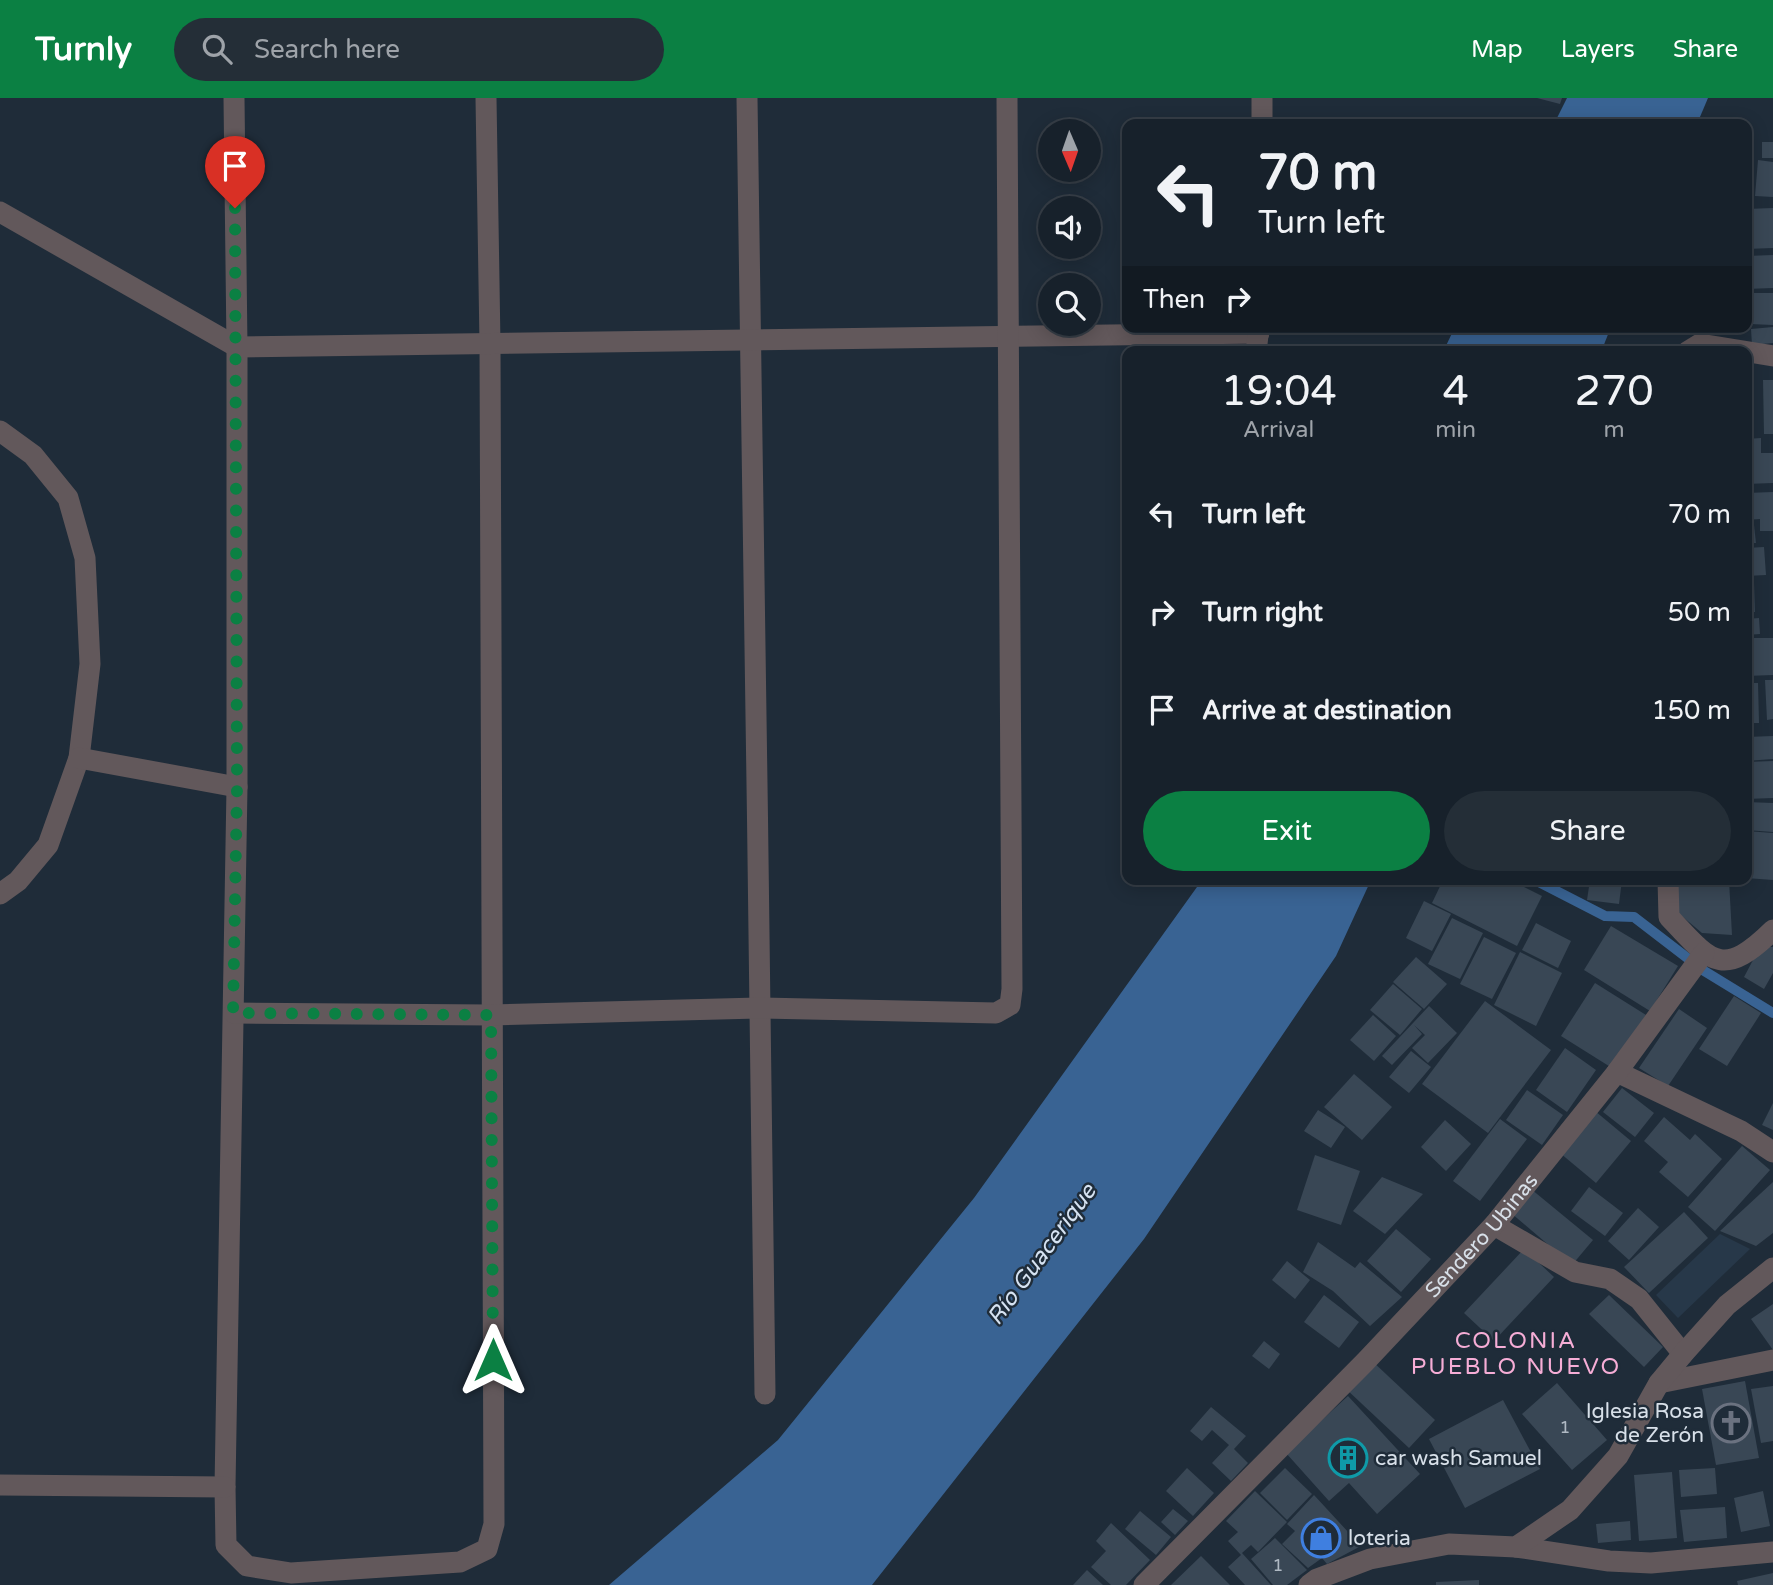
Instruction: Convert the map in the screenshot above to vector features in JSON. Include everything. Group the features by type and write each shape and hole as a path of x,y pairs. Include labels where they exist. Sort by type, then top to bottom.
{"street":[{"path":"234,98 237,788 226,1545 247,1566 291,1573 460,1562 487,1549 494,1524 490,344 486,98"},
{"path":"747,98 765,1394"},
{"path":"233,1013 491,1015 758,1008 996,1013 1010,1005 1007,98"},
{"path":"1262,98 1262,119"},
{"path":"0,212 237,347 1006,336 1258,337"},
{"path":"1752,353 1773,356"},
{"path":"0,431 33,455 68,498 85,558 90,664 79,758 48,845 18,881 0,894"},
{"path":"79,758 237,788"},
{"path":"1668,885 1669,917 1704,954 1718,959 1736,959 1752,951 1773,930"},
{"name":"Sendero Ubinas","path":"1144,1585 1365,1362 1494,1225 1617,1072 1704,954"},
{"path":"1617,1072 1741,1131 1773,1152"},
{"path":"1494,1225 1575,1272 1610,1279 1639,1299 1683,1354"},
{"path":"1516,1547 1570,1510 1618,1456 1660,1383 1683,1354 1727,1305 1773,1268"},
{"path":"1660,1383 1773,1360"},
{"path":"0,1485 225,1487"},
{"path":"1309,1585 1317,1579 1370,1559 1449,1544 1516,1547 1609,1561 1651,1563 1773,1552"}],"shaded area":[{"path":"1720,1234 1750,1249 1678,1318 1656,1295"}],"water":[{"path":"1567,98 1708,98 1699,119 1556,119"},
{"path":"1452,333 1609,333 1603,346 1446,346"},
{"name":"Río Guacerique","path":"1198,885 1369,885 1336,956 1144,1239 872,1585 609,1585 778,1440 974,1198"}],"building":[{"path":"1537,98 1562,98 1560,104"},
{"path":"1762,142 1773,142 1773,158 1762,158"},
{"path":"1758,160 1773,162 1773,197 1755,196"},
{"path":"1773,208 1773,248 1752,249 1752,209"},
{"path":"1773,255 1773,288 1752,289 1752,256"},
{"path":"1752,293 1773,293 1773,325 1752,324"},
{"path":"1773,327 1773,343 1752,345 1752,329"},
{"path":"1763,380 1773,380 1773,434 1764,434"},
{"path":"1761,438 1761,453 1773,453 1773,483 1752,484 1752,439"},
{"path":"1773,492 1773,531 1760,531 1760,519 1752,520 1752,493"},
{"path":"1752,525 1754,525 1756,543 1752,543"},
{"path":"1764,547 1766,575 1752,576 1752,548"},
{"path":"1752,583 1755,612 1752,612"},
{"path":"1759,618 1760,634 1752,635 1752,619"},
{"path":"1752,638 1773,638 1773,675 1752,676"},
{"path":"1765,680 1773,680 1773,719 1767,720"},
{"path":"1752,683 1758,683 1759,723 1752,723"},
{"path":"1773,736 1773,759 1752,761 1752,737"},
{"path":"1773,761 1773,798 1752,799 1752,762"},
{"path":"1752,802 1773,803 1773,832 1752,830"},
{"path":"1752,831 1773,833 1773,880 1752,878"},
{"path":"1441,885 1520,885 1542,896 1517,946 1432,903"},
{"path":"1589,885 1621,885 1619,904 1587,900"},
{"path":"1675,885 1729,885 1732,935 1702,933 1677,912"},
{"path":"1424,901 1451,914 1432,951 1406,938"},
{"path":"1452,918 1483,933 1460,979 1428,964"},
{"path":"1536,923 1571,941 1558,968 1522,950"},
{"path":"1611,926 1678,966 1650,1011 1584,970"},
{"path":"1484,937 1516,953 1492,999 1460,984"},
{"path":"1760,947 1773,947 1773,973 1764,989 1744,977"},
{"path":"1520,952 1562,973 1536,1026 1494,1005"},
{"path":"1416,957 1447,984 1424,1009 1393,982"},
{"path":"1595,983 1646,1015 1612,1068 1561,1036"},
{"path":"1393,984 1422,1009 1400,1035 1370,1010"},
{"path":"1734,996 1761,1013 1727,1066 1699,1049"},
{"path":"1485,1001 1551,1050 1488,1133 1422,1084"},
{"path":"1429,1006 1457,1033 1428,1063 1412,1048 1425,1035 1414,1025 1422,1034 1392,1065 1382,1056"},
{"path":"1679,1009 1707,1028 1668,1086 1639,1068"},
{"path":"1373,1015 1396,1036 1374,1061 1350,1040"},
{"path":"1565,1048 1596,1070 1567,1112 1536,1090"},
{"path":"1411,1051 1431,1067 1409,1093 1389,1077"},
{"path":"1354,1074 1392,1107 1362,1140 1324,1107"},
{"path":"1622,1088 1654,1113 1635,1137 1603,1112"},
{"path":"1527,1090 1563,1115 1542,1145 1506,1120"},
{"path":"1773,1103 1773,1130 1762,1125"},
{"path":"1318,1110 1345,1127 1331,1148 1304,1131"},
{"path":"1595,1111 1631,1141 1596,1183 1560,1153"},
{"path":"1664,1117 1690,1140 1695,1134 1722,1159 1688,1197 1659,1172 1668,1162 1644,1141"},
{"path":"1500,1119 1527,1139 1480,1201 1453,1181"},
{"path":"1445,1120 1471,1144 1446,1171 1421,1147"},
{"path":"1742,1146 1770,1170 1715,1231 1688,1207"},
{"path":"1315,1155 1360,1171 1341,1225 1297,1210"},
{"path":"1382,1177 1423,1194 1385,1234 1353,1211"},
{"path":"1773,1182 1773,1233 1756,1246 1720,1231"},
{"path":"1589,1187 1623,1213 1605,1236 1571,1211"},
{"path":"1531,1189 1593,1240 1572,1265 1511,1213"},
{"path":"1638,1208 1659,1227 1629,1260 1608,1241"},
{"path":"1684,1212 1708,1238 1649,1293 1624,1267"},
{"path":"1396,1229 1431,1259 1401,1292 1367,1261"},
{"path":"1318,1242 1355,1268 1360,1262 1402,1297 1370,1326 1333,1291 1303,1272"},
{"path":"1524,1249 1554,1277 1494,1341 1464,1313"},
{"path":"1287,1261 1310,1280 1295,1299 1272,1280"},
{"path":"1324,1295 1359,1322 1339,1348 1304,1322"},
{"path":"1609,1295 1663,1347 1644,1367 1589,1314"},
{"path":"1773,1304 1773,1350 1751,1319"},
{"path":"1264,1341 1280,1354 1269,1369 1252,1356"},
{"path":"1371,1360 1435,1420 1409,1448 1345,1388"},
{"name":"Iglesia Rosa de Zerón","path":"1745,1381 1759,1458 1716,1465 1702,1389"},
{"path":"1557,1383 1607,1440 1572,1470 1522,1414"},
{"path":"1773,1386 1773,1441 1761,1443 1751,1389"},
{"name":"car wash Samuel","path":"1348,1396 1420,1474 1377,1514 1349,1483 1329,1501 1286,1453"},
{"path":"1503,1400 1540,1469 1465,1508 1429,1439"},
{"path":"1211,1407 1246,1436 1234,1449 1248,1463 1231,1481 1212,1463 1229,1445 1212,1430 1202,1441 1190,1431"},
{"path":"1187,1468 1214,1493 1193,1516 1166,1491"},
{"path":"1285,1468 1312,1494 1287,1520 1260,1493"},
{"path":"1715,1468 1717,1494 1681,1497 1679,1470"},
{"path":"1672,1472 1677,1538 1639,1541 1634,1475"},
{"path":"1255,1491 1287,1522 1258,1552 1251,1545 1242,1553 1271,1585 1245,1585 1228,1567 1241,1555 1228,1541 1238,1532 1226,1521"},
{"path":"1763,1491 1770,1526 1741,1532 1734,1498"},
{"name":"loteria","path":"1314,1495 1361,1546 1327,1564 1322,1558 1308,1568 1282,1544 1295,1531 1287,1524"},
{"path":"1725,1507 1727,1538 1684,1542 1680,1510"},
{"path":"1173,1509 1188,1521 1175,1535 1161,1522"},
{"path":"1140,1511 1171,1537 1156,1555 1125,1529"},
{"path":"1630,1521 1631,1540 1598,1543 1596,1524"},
{"path":"1111,1523 1150,1560 1126,1585 1111,1585 1091,1567 1106,1551 1096,1541"},
{"path":"1275,1538 1307,1570 1287,1585 1273,1585 1251,1559"},
{"path":"1201,1556 1230,1585 1171,1585"},
{"path":"1087,1570 1103,1585 1073,1585"},
{"path":"1773,1573 1773,1585 1738,1585 1737,1581"},
{"path":"1479,1580 1479,1585 1436,1585 1436,1582"}],"waterway":[{"path":"1545,885 1605,916 1634,917 1690,960"},
{"path":"1701,969 1773,1013"}],"place":[{"name":"Iglesia Rosa de Zerón","path":"1731,1423"},
{"name":"car wash Samuel","path":"1348,1458"},
{"name":"loteria","path":"1321,1538"}],"district":[{"name":"COLONIA PUEBLO NUEVO","path":"1516,1353"}],"route":[{"path":"235,208 237,788 233,1013 491,1015 493,1360"}]}
